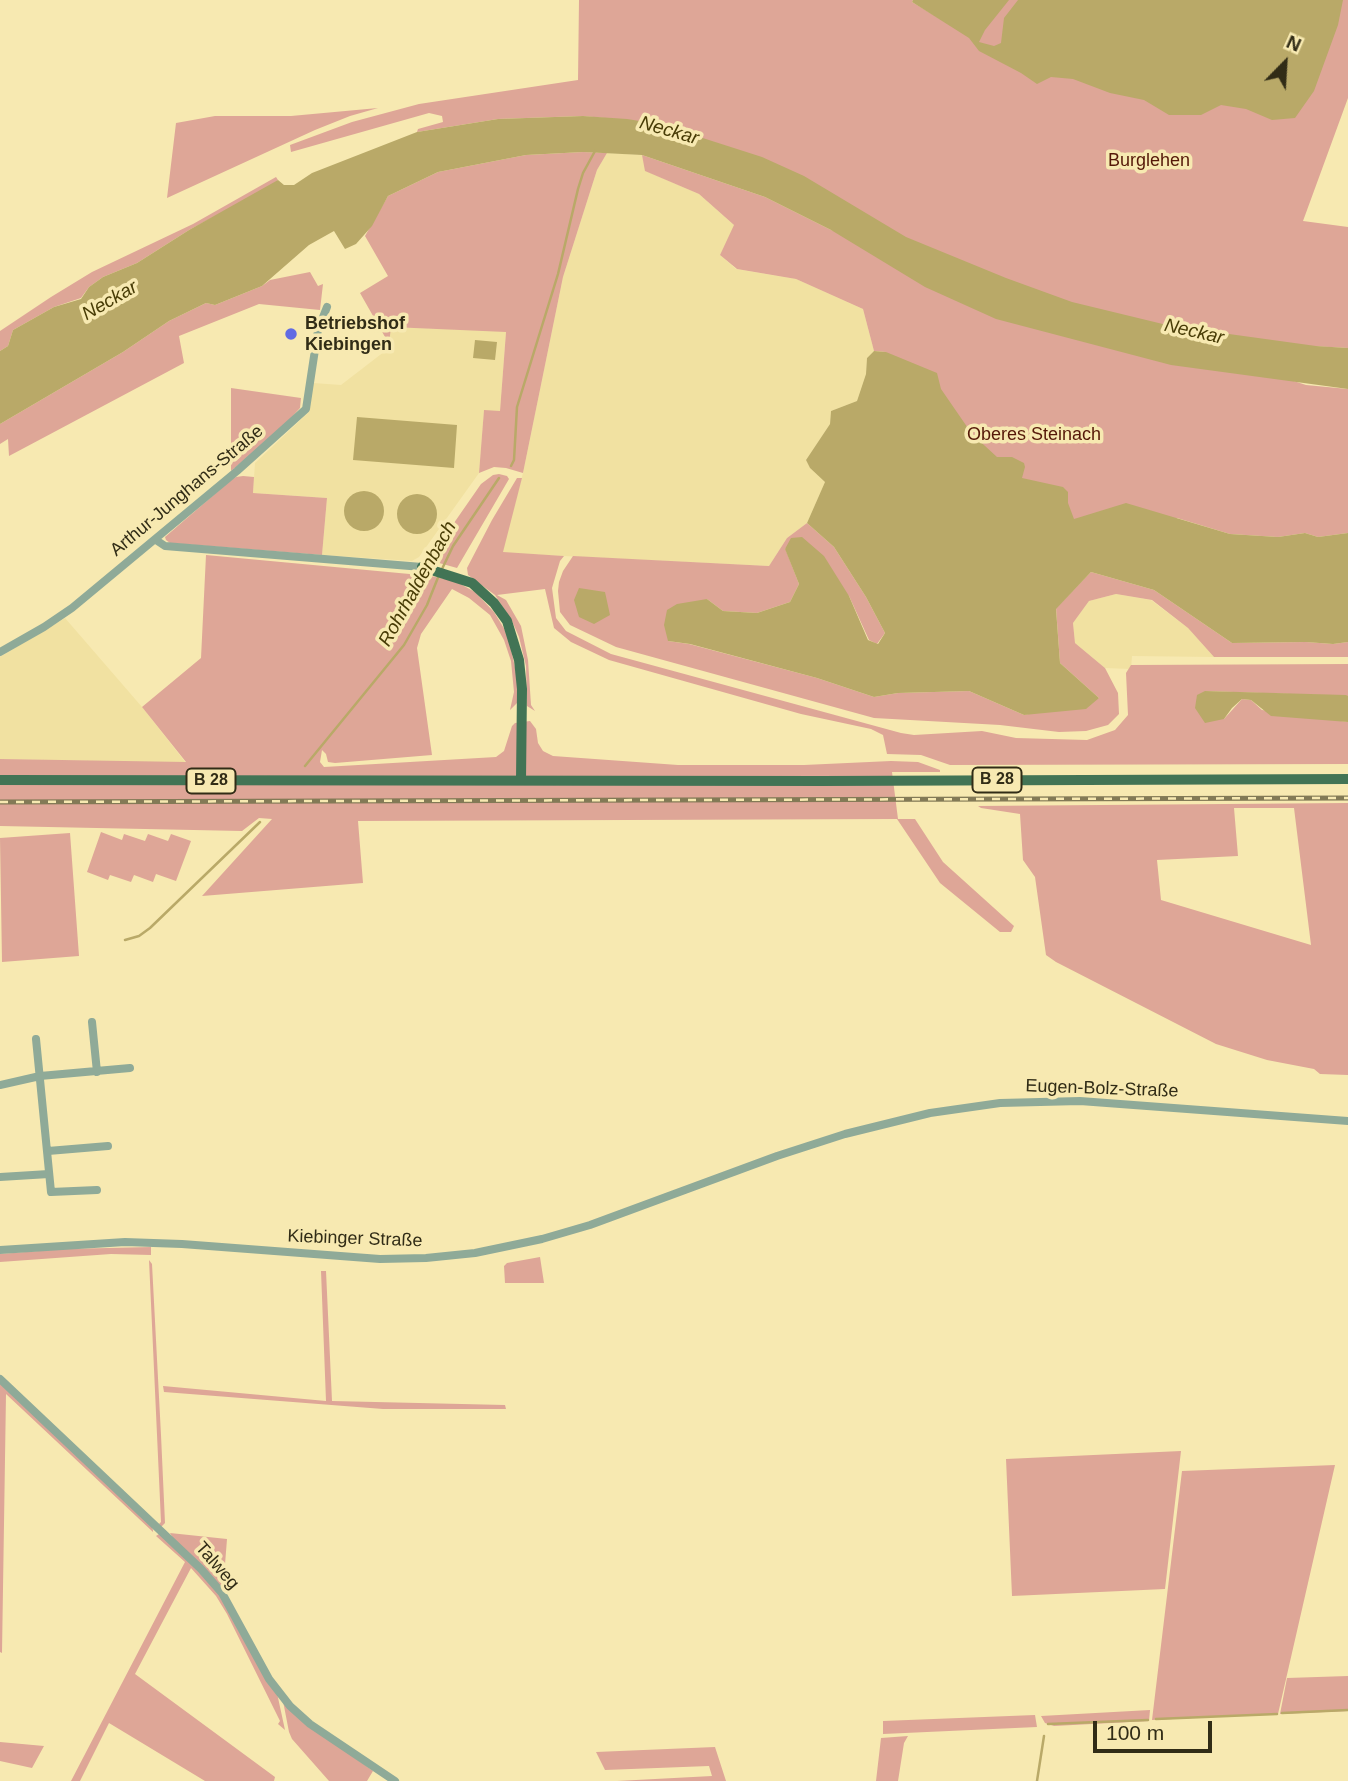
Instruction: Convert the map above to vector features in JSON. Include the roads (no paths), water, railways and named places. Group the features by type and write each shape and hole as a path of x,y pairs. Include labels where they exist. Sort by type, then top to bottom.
{"main road":[{"path":"426,568 472,583 494,603 507,621 519,660 522,689 520,780"},
{"name":"B 28","path":"0,780 1348,779"}],"street":[{"name":"Arthur-Junghans-Straße","path":"0,652 72,608 156,540 306,409 318,330 327,307"},
{"path":"156,540 165,546 426,568"},
{"path":"92,1022 97,1072"},
{"path":"36,1039 51,1192 97,1190"},
{"path":"0,1085 40,1076 130,1068"},
{"name":"Eugen-Bolz-Straße","path":"698,1185 845,1134 930,1113 1000,1103 1080,1101 1348,1121"},
{"path":"48,1152 108,1146"},
{"path":"0,1177 50,1174"},
{"name":"Kiebinger Straße","path":"0,1250 59,1244 132,1242 351,1258 451,1256 496,1250 565,1233 698,1185"},
{"name":"Talweg","path":"0,1379 182,1550 215,1585 240,1623 269,1679 290,1706 310,1724 395,1781"}],"water":[{"path":"1009,0 979,42 994,46 1001,43 1004,18 1018,0 1343,0 1338,25 1314,91 1295,118 1272,120 1246,109 1221,105 1201,115 1169,115 1144,100 1110,93 1073,79 1051,77 1037,84 979,51 969,38 912,2"},
{"name":"Neckar","path":"583,116 659,124 762,157 804,176 906,237 1072,302 1171,326 1348,348 1348,389 1171,365 996,319 925,287 831,230 765,197 642,155 583,152 526,155 438,172 388,196 372,226 356,244 345,249 334,231 309,245 262,286 215,305 206,303 169,321 123,352 0,424 0,351 8,346 13,330 54,307 81,299 89,287 103,277 137,263 278,180 284,185 294,185 312,173 417,132 498,119"},
{"path":"475,340 497,342 495,360 473,358"},
{"path":"874,351 886,352 937,373 941,389 972,434 997,457 1012,457 1024,463 1022,478 1063,487 1068,492 1068,503 1074,519 1126,503 1230,534 1278,537 1305,533 1318,537 1348,533 1348,642 1232,643 1154,590 1091,572 1056,609 1060,663 1099,698 1086,709 1024,715 969,691 898,693 874,697 817,678 690,644 668,641 664,625 667,610 677,604 707,599 723,611 757,613 790,602 799,584 785,549 791,538 802,537 824,556 849,596 868,640 878,644 885,633 866,597 834,547 807,523 825,482 810,468 806,460 830,424 831,411 857,401 866,374 867,358"},
{"path":"357,417 457,425 454,468 353,460"},
{"path":"364,491 372,492 378,497 383,503 383,519 378,525 372,530 364,531 356,530 350,525 345,519 344,511 345,503 350,497 356,492"},
{"path":"417,494 425,495 431,500 436,506 436,522 431,528 425,533 417,534 409,533 403,528 398,522 397,514 398,506 403,500 409,495"},
{"path":"579,588 605,592 610,615 594,624 579,617 574,600"},
{"path":"1205,691 1346,695 1348,722 1271,716 1251,700 1242,699 1224,719 1205,723 1195,708 1197,695"}],"waterway":[{"name":"Rohrhaldenbach","path":"511,466 514,460 517,407 558,274 578,189 595,151"},
{"name":"Rohrhaldenbach","path":"442,569 453,546 499,478"},
{"name":"Rohrhaldenbach","path":"305,766 404,645 427,605 439,575"},
{"name":"Rohrhaldenbach","path":"125,940 139,936 150,928 260,822"},
{"path":"1282,1713 1348,1710"},
{"path":"1156,1719 1277,1714"},
{"path":"1048,1724 1148,1720"},
{"path":"1037,1781 1044,1736"}],"railway":[{"path":"0,802 1348,798"}],"place":[{"name":"Betriebshof Kiebingen","path":"291,334"}],"park label":[{"name":"Burglehen","path":"1149,161"},
{"name":"Oberes Steinach","path":"1034,435"}]}
